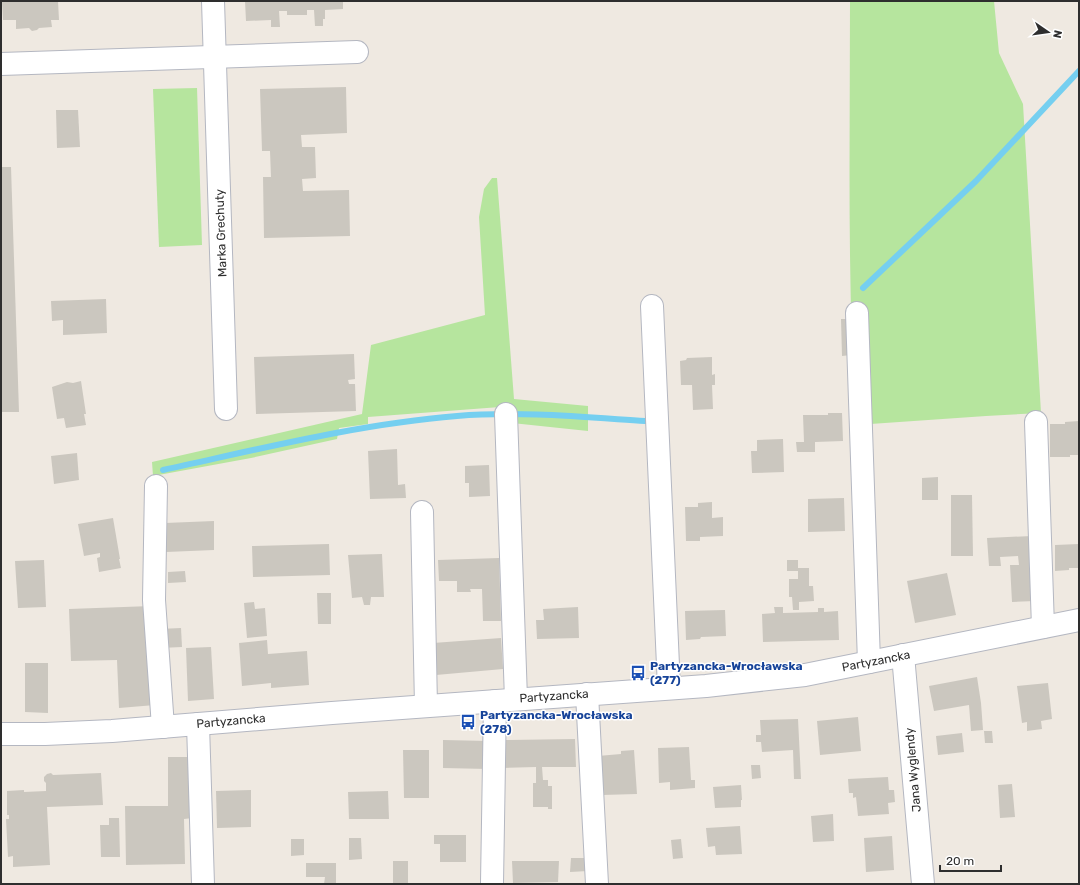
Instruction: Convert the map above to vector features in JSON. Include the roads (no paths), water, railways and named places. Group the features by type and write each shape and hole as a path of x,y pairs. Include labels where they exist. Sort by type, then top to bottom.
{"street":[{"name":"Marka Grechuty","path":"213,1 226,409"},
{"path":"1,64 357,52"},
{"path":"652,306 669,688"},
{"path":"857,313 869,662"},
{"path":"506,414 516,699"},
{"path":"1036,422 1043,627"},
{"path":"156,486 154,600 163,727"},
{"path":"422,512 426,706"},
{"name":"Partyzancka","path":"1,734 52,734 163,727 713,685 805,675 1079,620"},
{"name":"Jana Wyglendy","path":"903,655 923,884"},
{"path":"587,694 596,884"},
{"path":"492,883 495,701"},
{"path":"198,724 203,884"}],"waterway":[{"path":"863,288 976,181 1079,71"},
{"path":"163,470 346,431 457,416 504,414 551,415 645,421"}],"place":[{"name":"Partyzancka-Wrocławska (277)","path":"638,673"},
{"name":"Partyzancka-Wrocławska (278)","path":"468,722"}]}
